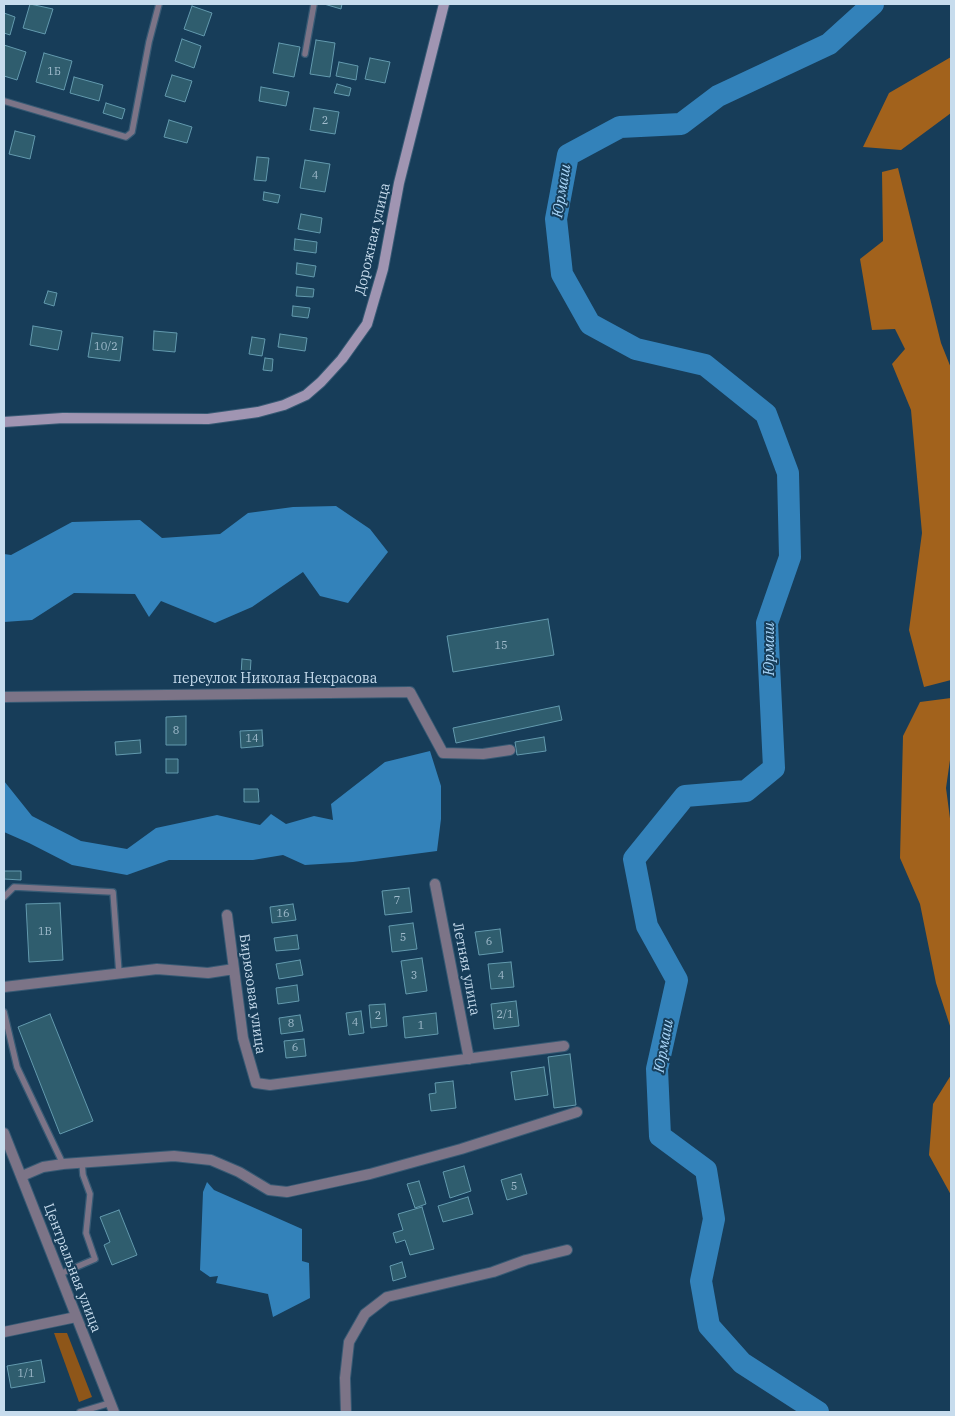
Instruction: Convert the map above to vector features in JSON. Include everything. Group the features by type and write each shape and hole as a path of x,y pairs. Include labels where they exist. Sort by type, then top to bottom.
{"street":[{"name":"Дорожная улица","path":"4,422 63,418 208,420 258,412 284,405 306,395 321,382 342,358 367,324 383,269 399,183 444,4"},
{"name":"переулок Николая Некрасова","path":"4,697 410,692 443,753 483,754 510,750"},
{"name":"Летняя улица","path":"435,884 469,1059"},
{"name":"Бирюзовая улица","path":"226,915 243,1038 256,1083 270,1086 469,1059"},
{"path":"4,987 157,969 198,970 208,973 234,969"},
{"path":"469,1059 564,1046"},
{"path":"22,1176 43,1167 63,1164 174,1156 211,1160 239,1172 269,1190 287,1192 379,1172 461,1149 577,1112"},
{"name":"Центральная улица","path":"4,1133 112,1408"},
{"path":"346,1412 345,1378 349,1342 365,1314 387,1297 493,1272 526,1260 568,1250"},
{"path":"4,1332 76,1317"}],"lane":[{"path":"4,101 126,137 132,132 149,42 159,4"},
{"path":"305,54 314,4"},
{"path":"4,897 14,887 114,892 119,973"},
{"path":"4,1012 16,1066 63,1164"},
{"path":"60,1274 95,1259 86,1233 90,1194 83,1175 82,1163"},
{"path":"80,1412 112,1408"}],"shaded area":[{"path":"951,57 951,113 901,150 863,147 889,93"},
{"path":"898,168 941,343 951,368 951,680 924,687 909,630 922,533 911,410 892,364 905,349 895,329 872,330 860,259 883,241 882,172"},
{"path":"951,698 951,753 946,788 951,826 951,1029 936,983 920,904 900,858 903,736 920,702"},
{"path":"951,1075 951,1195 929,1155 933,1104"},
{"path":"54,1333 67,1333 92,1397 79,1402"}],"water":[{"path":"336,506 370,529 388,552 348,603 320,596 303,572 252,607 215,623 161,601 149,617 135,594 74,593 32,620 4,622 4,554 11,555 72,522 140,520 162,538 220,534 248,513 293,507"},
{"path":"430,751 441,786 441,819 437,851 353,862 305,865 283,855 253,860 169,860 127,875 72,865 4,832 4,781 32,816 81,841 127,849 156,828 217,815 260,825 271,814 286,824 314,816 333,820 331,804 385,762"},
{"path":"207,1182 214,1190 302,1229 302,1261 309,1263 310,1298 273,1317 268,1294 216,1283 218,1276 210,1277 200,1270 203,1192"}],"building":[{"path":"30,4 53,9 45,34 23,28"},
{"path":"324,4 342,4 341,9"},
{"path":"192,6 212,13 204,36 184,29"},
{"path":"4,13 15,17 10,35 4,33"},
{"path":"182,39 201,46 194,68 175,61"},
{"path":"316,40 335,43 330,77 310,74"},
{"path":"279,43 300,47 294,77 273,73"},
{"path":"4,45 26,52 17,80 4,76"},
{"path":"44,53 72,61 64,90 36,82"},
{"path":"370,58 390,62 385,83 365,79"},
{"path":"339,62 358,66 356,80 336,76"},
{"path":"172,75 192,81 185,102 165,96"},
{"path":"74,77 103,85 99,101 70,93"},
{"path":"337,84 351,88 349,96 334,93"},
{"path":"261,87 289,92 286,106 259,101"},
{"path":"106,103 125,109 122,119 103,113"},
{"path":"314,108 339,112 335,134 310,130"},
{"path":"169,120 192,127 187,143 164,137"},
{"path":"15,131 35,136 30,159 9,154"},
{"path":"257,157 269,158 266,181 254,180"},
{"path":"305,160 330,164 325,192 300,188"},
{"path":"264,192 280,195 278,203 263,200"},
{"path":"301,214 322,218 320,233 298,229"},
{"path":"295,239 317,242 316,253 294,250"},
{"path":"297,263 316,266 314,277 296,274"},
{"path":"297,287 314,289 313,297 296,296"},
{"path":"48,291 57,293 54,306 44,303"},
{"path":"293,306 310,308 308,318 292,316"},
{"path":"33,326 62,331 58,350 30,345"},
{"path":"154,331 177,333 175,352 153,350"},
{"path":"92,333 123,337 120,361 88,357"},
{"path":"280,334 307,338 305,351 278,347"},
{"path":"252,337 265,339 262,356 249,354"},
{"path":"265,358 273,359 272,371 263,370"},
{"path":"548,619 554,655 453,672 447,636"},
{"path":"242,659 251,660 250,675 241,675"},
{"path":"559,706 562,720 456,743 453,728"},
{"path":"186,716 186,745 166,745 166,717"},
{"path":"262,730 263,746 241,748 240,731"},
{"path":"544,737 546,751 517,755 515,742"},
{"path":"140,740 141,753 116,755 115,742"},
{"path":"166,759 178,759 178,773 166,773"},
{"path":"244,789 258,789 259,802 244,802"},
{"path":"4,871 21,871 21,880 4,879"},
{"path":"409,888 412,912 385,915 382,891"},
{"path":"60,903 63,960 29,962 26,904"},
{"path":"293,904 296,920 272,923 270,907"},
{"path":"413,923 417,949 392,952 389,926"},
{"path":"500,929 503,952 479,955 475,932"},
{"path":"297,935 299,949 276,951 274,938"},
{"path":"422,958 427,991 406,994 401,961"},
{"path":"300,960 303,975 279,979 276,964"},
{"path":"511,962 514,987 491,989 488,964"},
{"path":"297,985 299,1001 278,1004 276,988"},
{"path":"516,1001 519,1026 494,1029 491,1004"},
{"path":"385,1004 387,1026 371,1028 369,1005"},
{"path":"361,1011 364,1033 349,1035 346,1013"},
{"path":"436,1013 438,1034 405,1038 403,1017"},
{"path":"50,1014 93,1121 60,1134 18,1027"},
{"path":"300,1015 303,1031 281,1034 279,1018"},
{"path":"304,1039 306,1056 286,1058 284,1041"},
{"path":"570,1054 576,1105 554,1108 548,1057"},
{"path":"544,1067 548,1095 515,1100 511,1072"},
{"path":"453,1081 456,1108 431,1111 429,1094 436,1093 435,1083"},
{"path":"464,1166 471,1191 450,1198 443,1172"},
{"path":"521,1174 527,1194 507,1200 501,1180"},
{"path":"419,1181 426,1204 415,1208 407,1184"},
{"path":"468,1197 473,1214 443,1222 438,1206"},
{"path":"422,1207 434,1249 410,1255 405,1240 396,1243 393,1233 403,1230 398,1214"},
{"path":"119,1210 137,1255 112,1265 104,1245 110,1242 100,1217"},
{"path":"402,1262 406,1277 393,1281 390,1266"},
{"path":"41,1360 45,1382 11,1388 7,1366"}],"waterway":[{"name":"Юрмаш","path":"818,1412 742,1363 709,1326 701,1281 714,1219 706,1170 660,1136 657,1069 677,980 647,926 634,859 685,796 746,791 774,768 767,623 790,557 788,473 766,414 705,365 636,349 590,324 562,274 556,219 568,155 620,127 681,124 718,96 829,44 873,4"}]}
